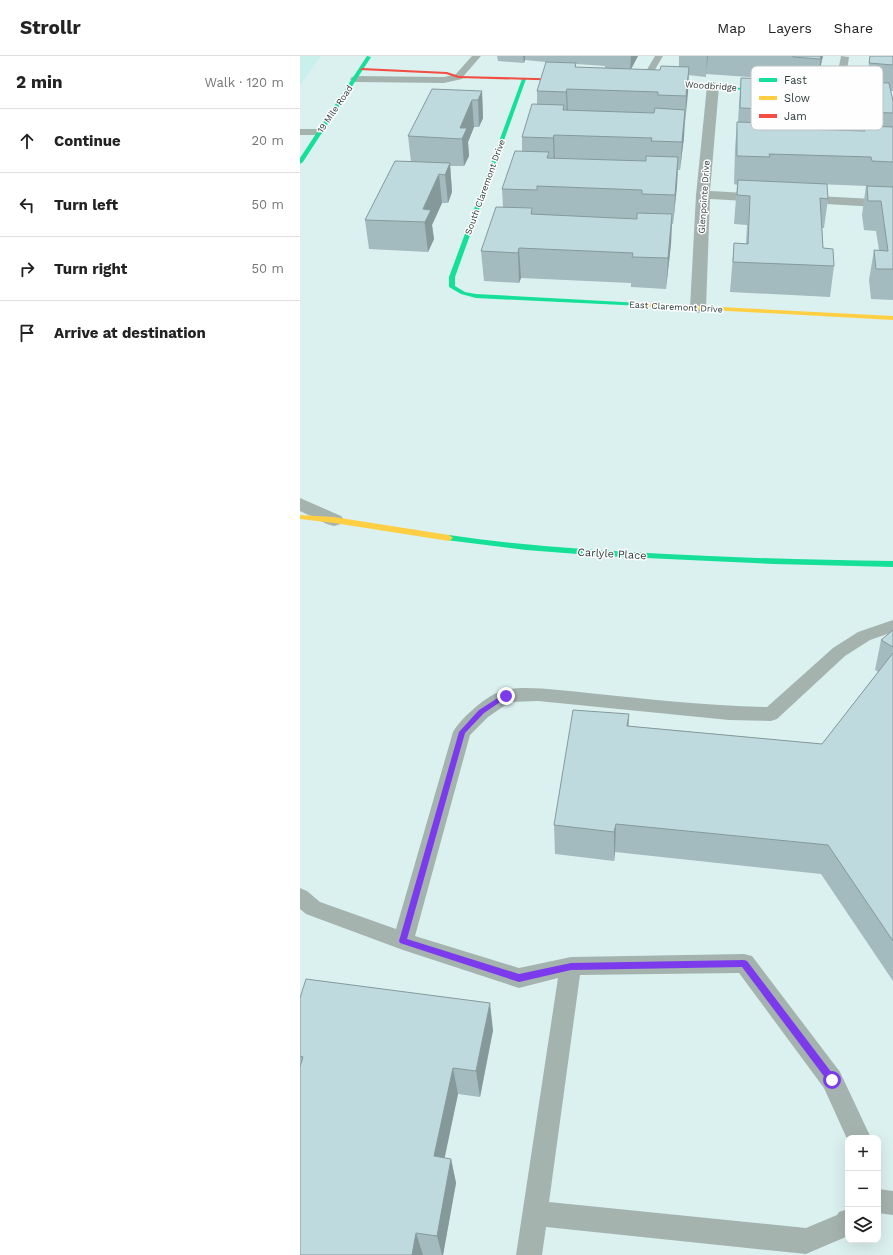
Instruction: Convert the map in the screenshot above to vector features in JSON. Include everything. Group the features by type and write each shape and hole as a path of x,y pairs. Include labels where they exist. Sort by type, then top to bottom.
{"street":[{"name":"19 Mile Road","path":"300,162 370,56"},
{"path":"359,74 444,80 458,77 580,80"},
{"name":"South Claremont Drive","path":"460,292 452,287 452,277 524,79"},
{"name":"Woodbridge","path":"639,82 751,89"},
{"name":"Glenpointe Drive","path":"698,308 703,195 713,86"},
{"path":"703,195 893,204"},
{"name":"East Claremont Drive","path":"460,292 476,296 893,318"},
{"name":"Carlyle Place","path":"300,504 334,520"},
{"name":"Carlyle Place","path":"300,517 334,520 478,543 573,552 780,562 893,564"}],"lane":[{"path":"458,77 477,56"},
{"path":"639,82 659,56"},
{"path":"843,66 845,57"},
{"path":"300,132 319,132"},
{"path":"300,143 312,143"},
{"path":"403,941 462,732 482,712 506,696 538,695 729,713 771,714 839,652 864,636 893,626"},
{"path":"300,897 313,908 403,941 519,978 571,966 744,963 832,1080 858,1135"},
{"path":"529,1255 571,966"},
{"path":"881,1201 893,1203"},
{"path":"534,1213 806,1241 845,1224"}],"shaded area":[{"path":"300,56 321,56 300,86"}],"building":[{"path":"793,56 821,56 820,59"},
{"path":"870,56 893,56 893,65 869,63"},
{"path":"546,62 576,63 575,67 660,70 661,66 689,67 686,96 658,95 658,92 567,89 566,92 537,91"},
{"path":"741,78 751,78 751,108 740,108"},
{"path":"883,83 889,83 893,101 893,113 883,113"},
{"path":"432,89 482,91 478,100 472,100 460,128 467,128 462,139 408,136"},
{"path":"532,104 564,105 563,110 654,113 655,108 685,110 682,142 651,141 652,138 554,135 553,138 522,137"},
{"path":"737,122 751,122 751,130 865,131 883,130 883,127 893,127 893,162 872,161 871,157 769,154 770,157 737,156"},
{"path":"515,151 549,152 547,158 646,161 646,156 678,157 675,195 642,194 642,190 537,186 537,190 502,189"},
{"path":"395,161 450,163 445,175 439,174 423,209 431,210 425,222 365,220"},
{"path":"738,180 827,184 828,199 820,198 823,248 833,249 834,266 733,262 734,243 748,244 750,196 737,195"},
{"path":"867,186 893,187 893,269 876,269 874,250 888,251 881,201 868,201"},
{"path":"496,207 532,208 531,214 637,219 637,213 672,214 668,258 632,257 633,253 519,248 518,253 481,251"},
{"path":"893,630 893,647 881,640"},
{"path":"893,653 893,941 828,845 616,824 614,832 554,825 573,710 629,714 627,726 822,744"},
{"path":"306,979 490,1003 476,1071 453,1068 434,1156 451,1159 437,1236 416,1233 412,1255 300,1255 300,1067 303,1057 300,1056 300,998"}],"traffic: fast":[{"path":"300,162 369,57"},
{"path":"524,79 452,277 452,287 463,293 476,296 641,305"},
{"path":"659,83 751,90"},
{"path":"449,538 526,548 603,553 714,559 893,564"}],"traffic: slow":[{"path":"641,305 893,318"},
{"path":"300,517 334,520 449,538"}],"traffic: jam":[{"path":"362,69 447,73 458,77 571,80"}],"route":[{"path":"506,696 482,712 462,732 403,941 519,978 571,966 744,963 832,1080"}]}
